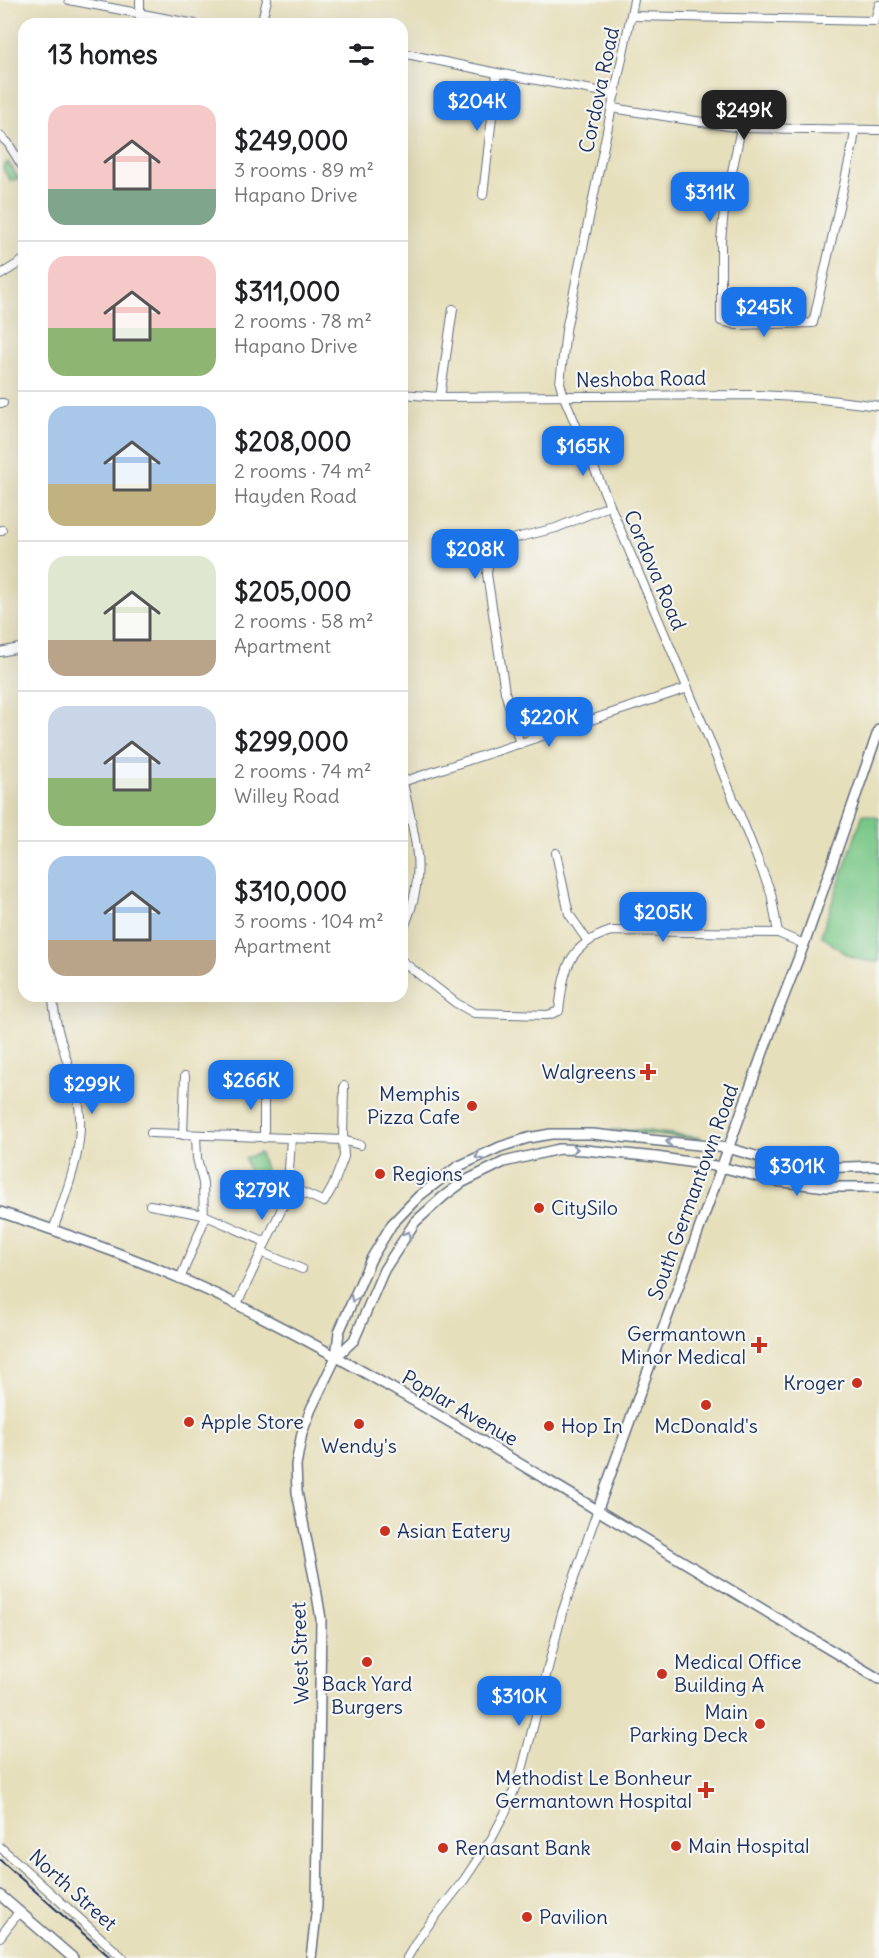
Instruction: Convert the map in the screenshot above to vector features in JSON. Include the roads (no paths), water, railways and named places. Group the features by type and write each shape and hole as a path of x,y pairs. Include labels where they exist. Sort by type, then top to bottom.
{"main road":[{"name":"South Germantown Road","path":"598,1509 804,944 879,729"},
{"path":"336,1357 339,1332 371,1259 392,1224 419,1196 457,1167 500,1147 528,1138 551,1134 601,1134 728,1148 787,1166 816,1168 879,1166"},
{"path":"336,1357 354,1340 384,1270 416,1222 463,1182 504,1161 545,1151 585,1150 721,1167 775,1181 827,1186 879,1187"},
{"name":"Poplar Avenue","path":"0,1212 180,1279 237,1305 336,1357 598,1509 879,1679"},
{"name":"West Street","path":"310,1958 317,1906 321,1619 297,1492 296,1465 302,1433 336,1357"},
{"path":"0,1895 73,1958"}],"street":[{"path":"69,0 165,18"},
{"path":"140,0 140,18"},
{"path":"262,18 267,0"},
{"name":"Cordova Road","path":"634,0 563,350 560,383 771,893 777,933"},
{"path":"631,16 875,21 879,5"},
{"path":"408,54 615,94"},
{"path":"483,195 497,73"},
{"path":"612,108 741,128 879,130"},
{"path":"741,128 724,211 721,240 722,321 736,325 810,325 813,323 854,144 855,130"},
{"path":"0,136 8,143 18,159"},
{"path":"0,275 18,264"},
{"path":"440,397 453,309"},
{"name":"Neshoba Road","path":"408,394 440,397 759,395 813,398 879,406"},
{"path":"520,744 505,692 487,574 489,558 501,544 512,539 556,528 609,506"},
{"path":"0,652 18,648"},
{"path":"408,780 688,688"},
{"path":"408,809 419,859 418,882 408,918"},
{"path":"556,853 569,914 587,940"},
{"path":"408,966 456,1003 474,1012 548,1016 559,1011 566,969 575,952 587,940 611,931 777,933 804,944"},
{"path":"53,1230 77,1153 80,1121 77,1097 55,1017 54,1002"},
{"path":"183,1135 185,1076"},
{"path":"264,1084 264,1138"},
{"path":"288,1186 324,1202 333,1186 344,1157 344,1086"},
{"path":"151,1133 343,1140 360,1145"},
{"path":"180,1279 200,1231 204,1215 203,1183 197,1158 195,1135"},
{"path":"237,1305 278,1218 288,1186 291,1138"},
{"path":"150,1205 204,1215 266,1242"},
{"path":"261,1252 302,1269"},
{"name":"South Germantown Road","path":"407,1958 420,1936 464,1880 492,1838 505,1813 522,1770 562,1613 598,1509"},
{"name":"North Street","path":"0,1847 123,1958"},
{"path":"0,1937 19,1912"}],"railway":[{"path":"0,1860 111,1958"}],"place":[{"name":"Walgreens","path":"648,1072"},
{"name":"Memphis Pizza Cafe","path":"472,1106"},
{"name":"Regions","path":"380,1174"},
{"name":"CitySilo","path":"539,1208"},
{"name":"Germantown Minor Medical","path":"759,1345"},
{"name":"Kroger","path":"857,1383"},
{"name":"McDonald's","path":"706,1405"},
{"name":"Apple Store","path":"189,1422"},
{"name":"Wendy's","path":"359,1424"},
{"name":"Hop In","path":"549,1426"},
{"name":"Asian Eatery","path":"385,1531"},
{"name":"Back Yard Burgers","path":"367,1662"},
{"name":"Medical Office Building A","path":"662,1674"},
{"name":"Main Parking Deck","path":"760,1724"},
{"name":"Methodist Le Bonheur Germantown Hospital","path":"706,1790"},
{"name":"Main Hospital","path":"676,1846"},
{"name":"Renasant Bank","path":"443,1848"},
{"name":"Pavilion","path":"527,1917"}]}
